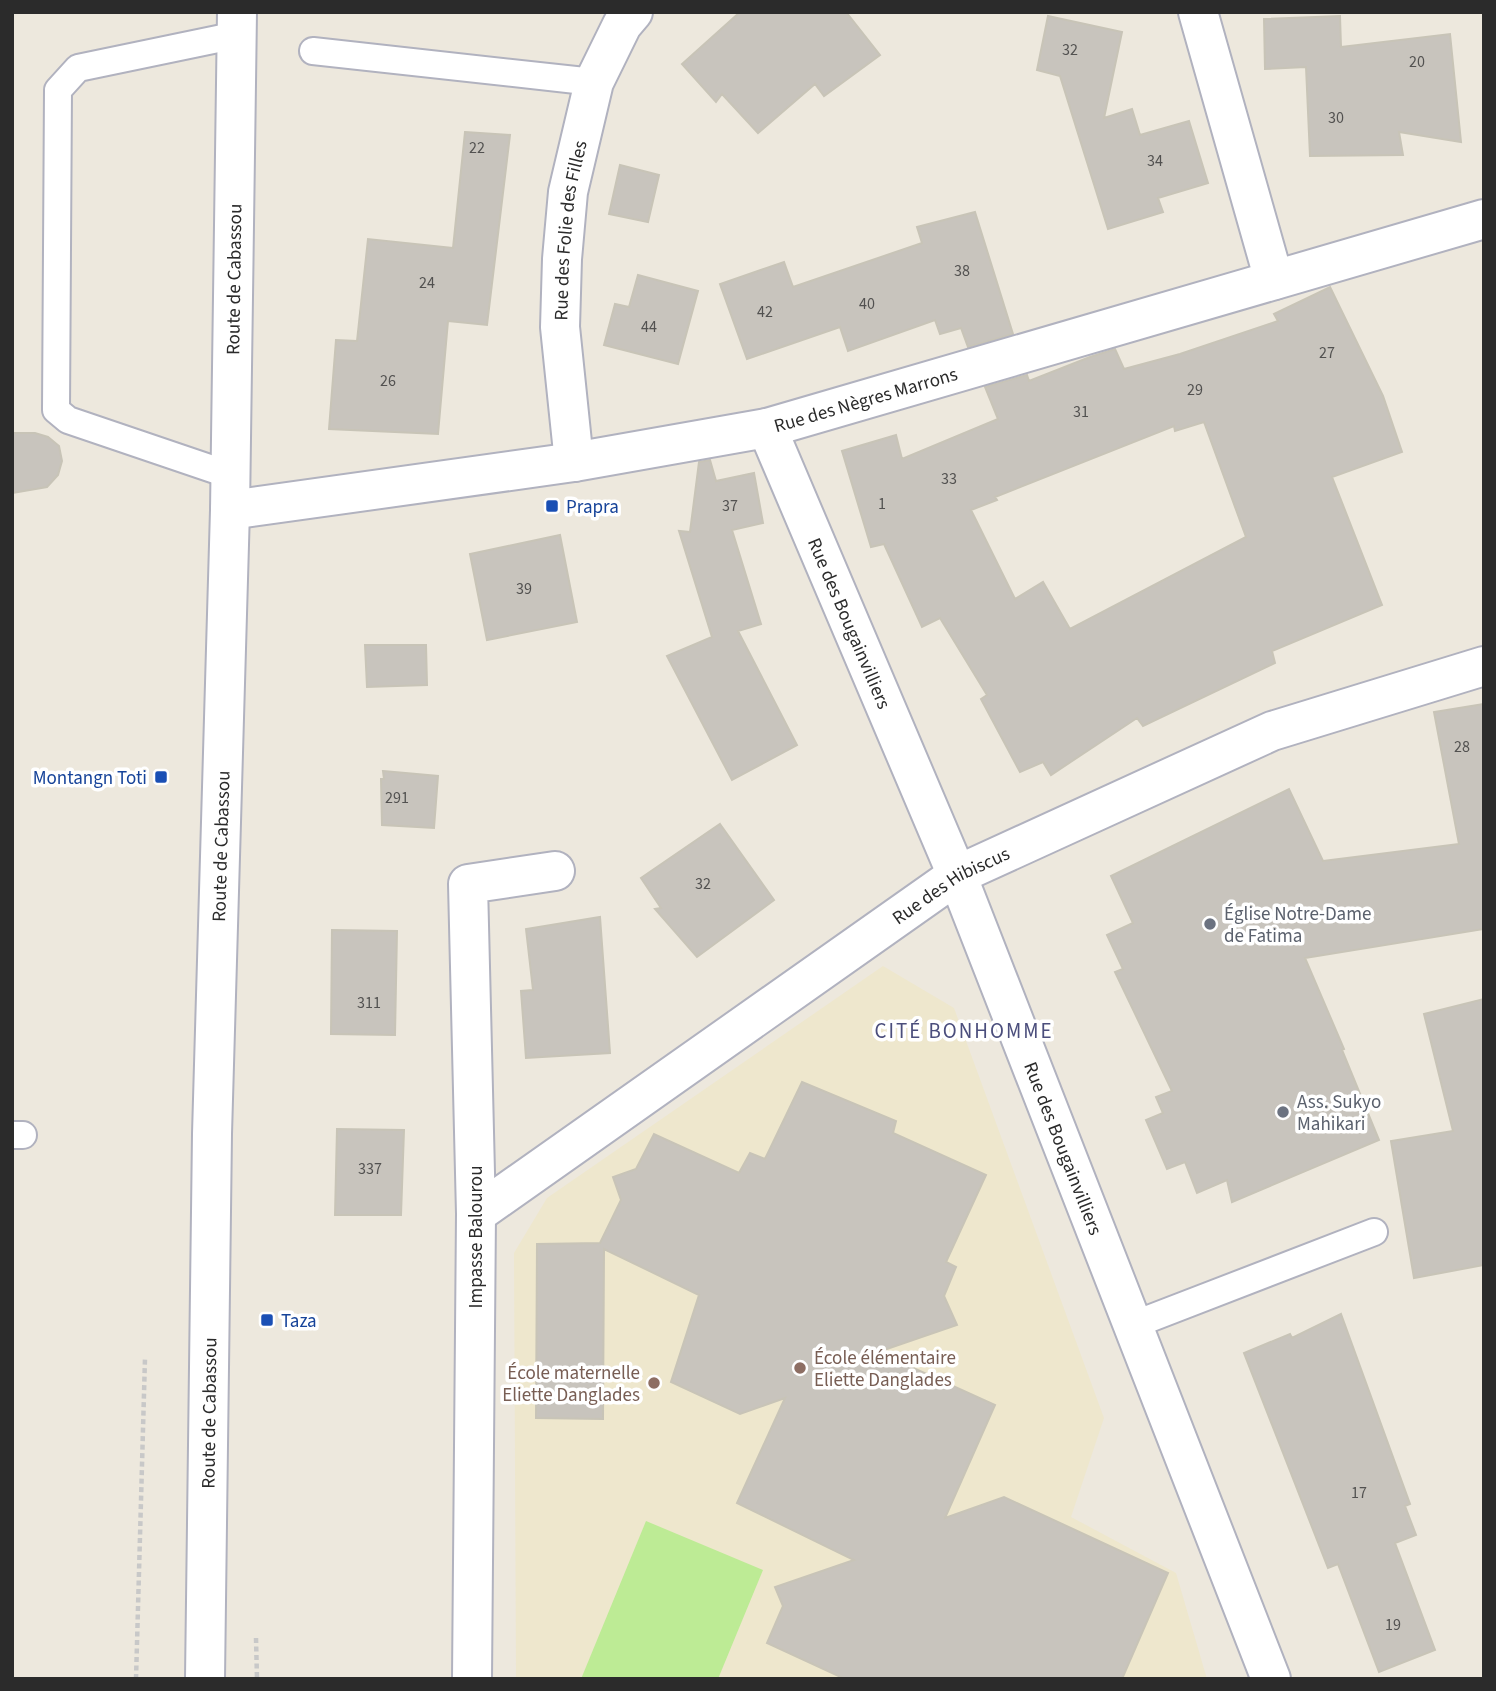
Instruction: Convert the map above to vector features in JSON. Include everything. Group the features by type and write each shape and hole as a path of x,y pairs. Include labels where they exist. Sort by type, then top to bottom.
{"street":[{"name":"Rue des Folie des Filles","path":"574,462 560,327 568,192 594,82 622,24 633,12"},
{"path":"1198,12 1274,280"},
{"name":"Route de Cabassou","path":"205,1679 212,1134 230,492 237,24"},
{"name":"Rue des Nègres Marrons","path":"230,492 574,462 766,428 1484,219"},
{"name":"Rue des Bougainvilliers","path":"766,428 957,875 1271,1679"},
{"name":"Rue des Hibiscus","path":"476,1214 957,875 1272,731 1484,666"},
{"name":"Impasse Balourou","path":"472,1679 476,1214 468,884 555,871"}],"lane":[{"path":"230,492 68,421 57,410 58,90 78,68 237,24"},
{"path":"313,51 594,82"},
{"path":"1133,1325 1374,1232"}],"path":[{"path":"136,1679 145,1358"}],"shaded area":[{"name":"École élémentaire Eliette Danglades","path":"883,966 954,1008 1104,1418 1071,1517 1176,1573 1207,1679 516,1679 514,1253 547,1198"}],"green space":[{"path":"646,1521 763,1570 718,1679 581,1679"}],"building":[{"path":"740,12 846,12 880,55 824,96 815,84 758,133 722,94 716,102 682,64"},
{"path":"1048,16 1122,32 1104,118 1132,109 1140,135 1189,121 1208,183 1158,198 1163,212 1108,229 1060,76 1037,70"},
{"path":"1340,16 1341,47 1450,34 1461,142 1399,132 1403,155 1310,156 1306,67 1265,69 1264,19"},
{"path":"465,132 510,135 487,325 448,321 438,434 329,429 336,340 357,341 368,239 453,248"},
{"path":"620,165 659,175 648,222 609,214"},
{"path":"975,212 1013,334 968,347 961,328 940,334 935,320 848,351 840,327 747,359 720,284 784,262 793,287 922,243 917,227"},
{"path":"638,275 698,291 678,364 604,345 615,304 629,307"},
{"path":"1330,287 1383,396 1402,452 1332,477 1382,605 1272,651 1275,663 1143,726 1137,718 1051,775 1043,762 1020,772 981,699 987,695 940,618 922,627 884,544 871,547 842,451 896,435 902,459 998,419 985,387 1027,375 1029,381 1115,349 1124,369 1180,354 1278,321 1274,314","holes":["1204,422 1246,537 1070,629 1043,582 1015,599 971,510 997,500 995,497 1174,426 1175,431"]},
{"path":"12,433 35,433 48,437 59,446 62,461 58,475 47,487 12,493"},
{"path":"710,460 716,481 754,473 763,523 732,530 761,624 738,631 797,745 732,780 667,656 712,637 679,531 690,532 699,462"},
{"path":"560,535 577,622 487,640 470,554"},
{"path":"365,645 426,645 427,685 367,687"},
{"path":"1484,704 1484,929 1305,958 1379,1140 1232,1202 1227,1180 1197,1193 1185,1162 1167,1169 1146,1120 1163,1113 1156,1097 1172,1091 1115,972 1123,969 1107,935 1133,923 1111,876 1289,789 1323,861 1459,844 1434,712"},
{"path":"383,771 438,776 434,828 382,825"},
{"path":"720,824 774,900 697,957 655,909 661,908 641,878"},
{"path":"600,917 610,1053 526,1058 521,991 533,990 526,929"},
{"path":"332,930 397,931 395,1035 331,1034"},
{"path":"1484,999 1484,1265 1414,1278 1391,1141 1453,1131 1424,1014"},
{"path":"802,1082 896,1121 893,1133 986,1175 946,1262 956,1267 944,1296 957,1325 878,1352 995,1405 945,1518 1004,1497 1168,1573 1122,1679 845,1679 767,1643 783,1606 775,1587 854,1560 737,1503 785,1398 740,1414 671,1382 699,1295 604,1249 603,1419 536,1418 537,1244 600,1243 621,1200 613,1177 636,1169 654,1134 739,1173 750,1153 765,1159"},
{"path":"337,1129 404,1130 401,1215 335,1215"},
{"path":"1341,1314 1410,1504 1405,1506 1416,1535 1395,1543 1435,1650 1379,1672 1338,1564 1328,1568 1244,1353 1290,1334 1292,1338"}],"place":[{"name":"Prapra","path":"552,506"},
{"name":"Montangn Toti","path":"161,777"},
{"name":"Église Notre-Dame de Fatima","path":"1210,924"},
{"name":"Ass. Sukyo Mahikari","path":"1283,1112"},
{"name":"Taza","path":"267,1320"},
{"name":"École élémentaire Eliette Danglades","path":"800,1368"},
{"name":"École maternelle Eliette Danglades","path":"654,1383"}],"district":[{"name":"CITÉ BONHOMME","path":"964,1031"}]}
